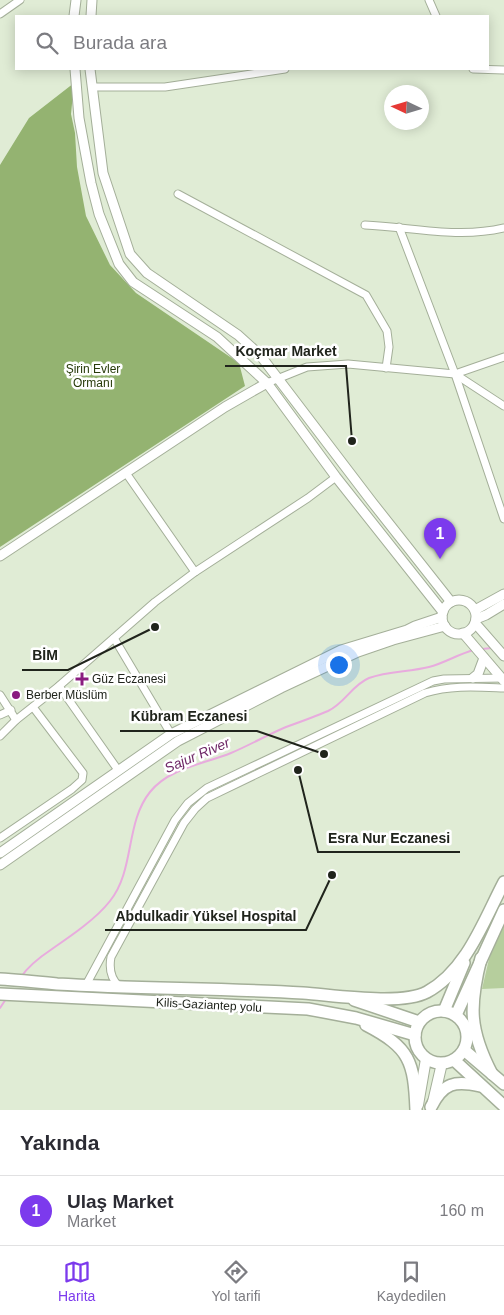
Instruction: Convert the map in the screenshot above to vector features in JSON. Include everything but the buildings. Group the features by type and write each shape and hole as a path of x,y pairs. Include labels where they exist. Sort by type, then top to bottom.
{"main road":[{"path":"444,1011 474,941 504,882"},
{"path":"456,1015 504,910"},
{"name":"Kilis-Gaziantep yolu","path":"0,979 86,985 303,993 344,997 402,999 415,997 435,986 453,971 474,941"},
{"path":"481,958 472,1006 474,1030 492,1074"},
{"name":"Kilis-Gaziantep yolu","path":"0,994 308,1010 351,1017 415,1035"},
{"path":"344,997 419,1022"},
{"path":"444,1011 456,1015 462,1020 468,1036 464,1050 454,1060 442,1063 426,1059 416,1046 415,1035 419,1022 424,1016 432,1012 444,1011"},
{"path":"351,1017 385,1035 404,1052 411,1067 415,1083 416,1110"},
{"path":"464,1050 504,1084"},
{"path":"416,1110 426,1059"},
{"path":"454,1060 501,1106"},
{"path":"431,1108 442,1063"},
{"path":"431,1108 438,1094 445,1087 457,1083 482,1086"}],"street":[{"path":"0,14 20,0"},
{"path":"74,15 76,0"},
{"path":"91,15 92,0"},
{"path":"429,0 436,15"},
{"path":"75,70 79,118 91,183 99,214 119,264 133,282 217,337 266,383 442,614 445,626 453,633 463,633 472,628 475,618 504,594"},
{"path":"90,70 104,173 130,254 147,273 238,335 260,355 451,602"},
{"path":"92,87 165,87 278,70"},
{"path":"489,70 504,70"},
{"path":"178,194 366,295 387,331 389,346 386,368"},
{"path":"365,225 399,227 429,232 479,233 504,228"},
{"path":"399,227 455,374 504,519"},
{"path":"0,556 225,407 278,378 307,367 348,364 455,374 504,357"},
{"path":"455,374 504,406"},
{"path":"126,473 195,572"},
{"path":"0,736 16,720 59,686 155,602 195,572 308,498 336,477"},
{"path":"0,852 171,734 341,650 407,630 442,614 446,606 451,602 462,600 467,602 489,639 504,656"},
{"path":"475,618 486,615 504,604"},
{"path":"0,864 178,741 281,688 358,652 445,626"},
{"path":"463,633 503,679"},
{"path":"114,638 171,734"},
{"path":"473,678 478,674 484,658"},
{"path":"86,985 170,830 188,803 207,788 433,681 473,678 503,679"},
{"path":"59,686 118,770"},
{"path":"118,986 111,974 111,957 182,826 195,809 207,798 220,790 425,693 440,688 504,688"},
{"path":"0,695 16,720"},
{"path":"0,838 72,789 82,780 83,773 33,708"},
{"path":"0,715 10,710"},
{"path":"178,817 182,826"},
{"path":"170,830 182,826"}],"green space":[{"name":"Şirin Evler Ormanı","path":"74,83 71,114 75,133 77,167 86,216 110,265 136,293 239,363 245,386 0,547 0,165 29,118"},
{"path":"504,925 504,988 482,989 489,959"}],"waterway":[{"name":"Sajur River","path":"482,649 492,648"},
{"name":"Sajur River","path":"21,977 35,961 83,927 110,901 118,889 123,875 142,804 150,792 167,777 231,753 286,727 328,711 369,678 429,667 474,650"},
{"name":"Sajur River","path":"0,1008 6,999"}],"place":[{"name":"Koçmar Market","path":"352,441"},
{"name":"Ulaş Market","path":"440,559"},
{"name":"BİM","path":"155,627"},
{"name":"Güz Eczanesi","path":"82,679"},
{"name":"Berber Müslüm","path":"16,695"},
{"name":"Kübram Eczanesi","path":"324,754"},
{"name":"Esra Nur Eczanesi","path":"298,770"},
{"name":"Abdulkadir Yüksel Hospital","path":"332,875"}]}
